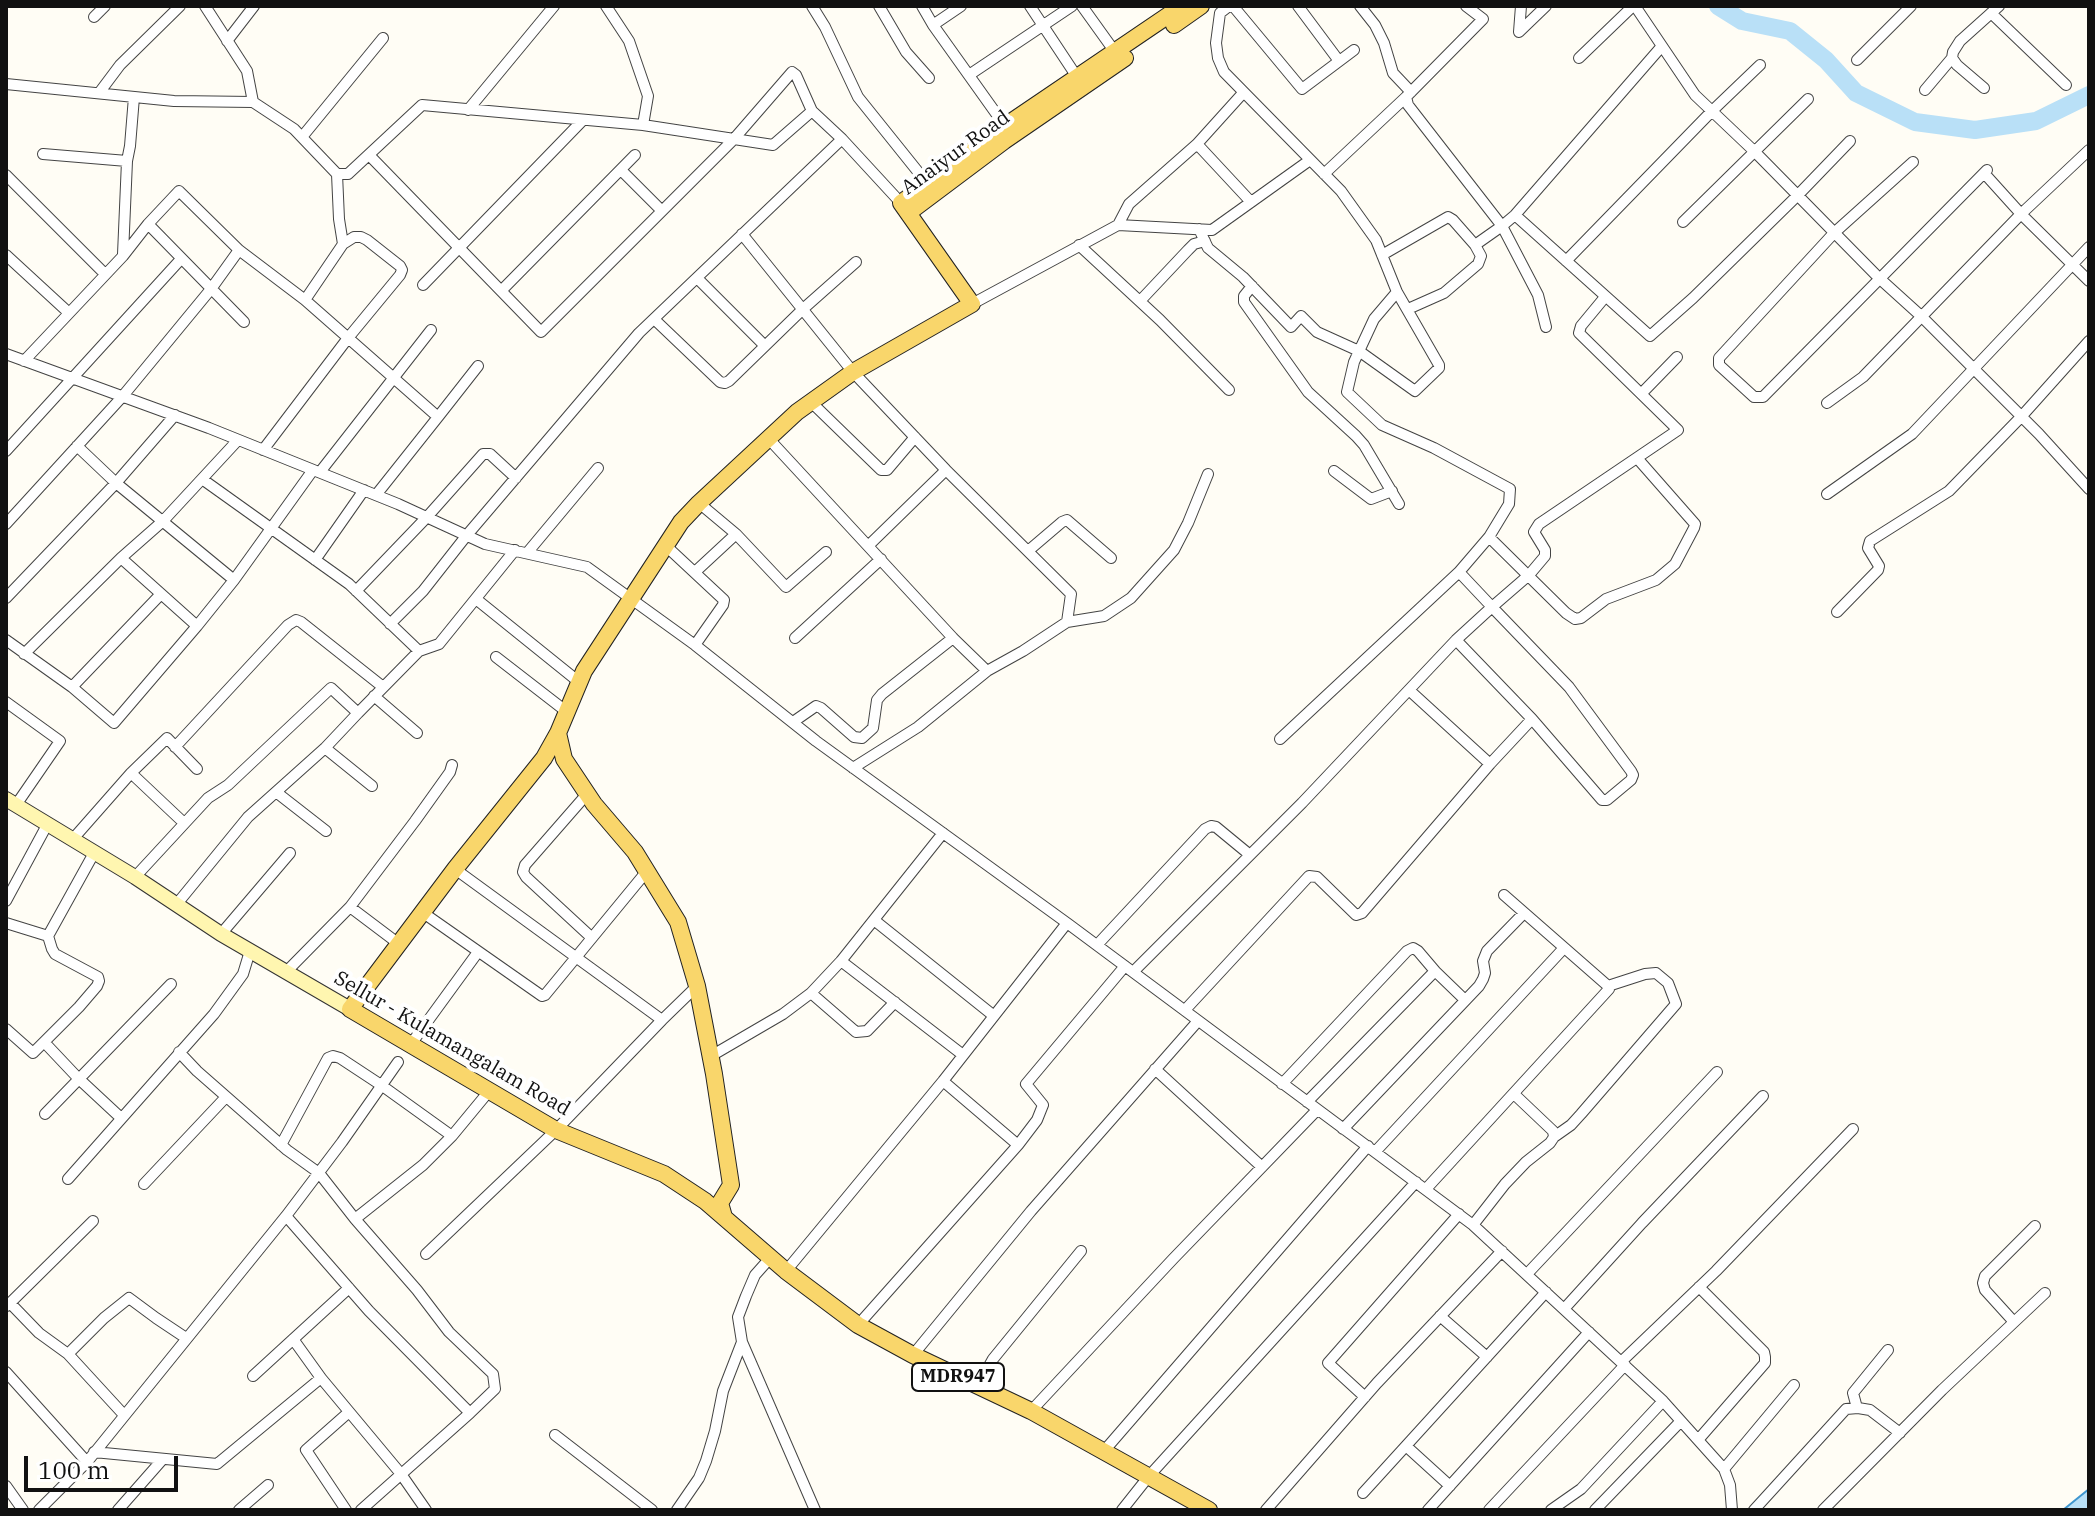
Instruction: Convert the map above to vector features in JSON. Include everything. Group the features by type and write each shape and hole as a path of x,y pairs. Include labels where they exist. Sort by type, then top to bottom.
{"main road":[{"name":"Anaiyur Road","path":"905,208 927,183 1005,126 1182,6"},
{"name":"Anaiyur Road","path":"905,208 1201,6"},
{"path":"350,1009 455,869 544,758 584,671 681,522 797,412 853,372 972,304 905,208"},
{"path":"558,733 564,759 587,794 635,852 678,922 697,986 711,1056 731,1185 720,1203 724,1217"},
{"name":"Sellur - Kulamangalam Road","path":"11,802 135,877 221,934 411,1044 487,1093 556,1130 664,1174 705,1201 786,1271 858,1325 1031,1411 1209,1510"}],"street":[{"path":"94,17 105,6"},
{"path":"99,93 120,65 180,6"},
{"path":"205,6 247,71 253,102"},
{"path":"227,41 254,6"},
{"path":"468,110 554,6"},
{"path":"606,6 629,41 648,96 643,125"},
{"path":"812,6 858,97 927,183"},
{"path":"879,6 906,52 929,78"},
{"path":"922,6 1005,126"},
{"path":"933,25 961,6"},
{"path":"1030,6 1077,77"},
{"path":"969,75 1072,6"},
{"path":"1082,6 1115,52"},
{"path":"1199,229 1208,248 1252,286 1291,327 1301,316 1317,332 1359,351 1411,390 1418,389 1439,368 1397,292 1376,240 1341,191 1224,72 1218,58 1217,22 1220,13 1231,6 1302,89 1354,50"},
{"path":"1298,6 1339,61"},
{"path":"1360,6 1384,43 1393,73 1408,95 1408,105 1502,226 1538,295 1546,327"},
{"path":"1324,174 1483,19 1479,10 1466,6"},
{"path":"1521,6 1519,32 1546,6"},
{"path":"1579,58 1634,6 1695,95 1921,316 2039,434 2089,489"},
{"path":"1857,60 1911,6"},
{"path":"1925,90 1952,58 1960,41 1995,10 2066,85"},
{"path":"302,137 383,38"},
{"path":"1475,245 1515,215 1662,46"},
{"path":"1952,58 1984,88"},
{"path":"1566,261 1760,65"},
{"path":"369,155 541,332 733,140 792,72 812,111 905,208"},
{"path":"6,84 174,101 253,102 294,129 337,174 343,244"},
{"path":"1118,225 1129,204 1197,144 1243,93"},
{"path":"123,256 127,161 134,97"},
{"path":"1683,222 1808,99"},
{"path":"337,174 348,174 422,105 643,125 773,145 812,111"},
{"path":"423,285 582,121"},
{"path":"390,624 423,591 639,333 842,139"},
{"path":"1515,215 1647,335 1652,335 1850,141"},
{"path":"1197,144 1251,202"},
{"path":"1827,403 1863,377 2021,214 2089,150"},
{"path":"43,154 127,161"},
{"path":"501,291 635,155"},
{"path":"972,304 1118,225 1212,230 1310,160"},
{"path":"1913,162 1834,233 1719,358 1719,365 1754,397 1763,397 1986,171 2021,214 2089,281"},
{"path":"621,170 662,211"},
{"path":"10,179 105,274"},
{"path":"6,194 10,179"},
{"path":"6,366 69,313 179,191 239,250 305,300 438,417"},
{"path":"1382,255 1448,217 1475,245 1481,256 1478,264 1444,293 1408,309"},
{"path":"148,224 244,322"},
{"path":"742,234 853,372 1071,594 1067,622"},
{"path":"263,450 402,270 361,237 354,237 343,244 305,300"},
{"path":"1140,301 1194,244 1205,241"},
{"path":"1079,245 1229,390"},
{"path":"1827,494 1912,434 2089,247"},
{"path":"6,524 122,397 239,250"},
{"path":"6,255 69,313"},
{"path":"6,451 181,259"},
{"path":"654,319 720,382 725,383 856,262"},
{"path":"697,278 765,346"},
{"path":"1252,286 1244,296 1244,302 1308,392 1364,445 1399,504"},
{"path":"1280,739 1459,572 1489,537 1509,504 1510,489 1434,448 1382,425 1347,392 1354,362 1374,319 1397,292"},
{"path":"858,1325 1018,1145 1037,1120 1043,1105 1026,1084 1129,969 1250,855 1456,640 1529,575 1546,553 1534,532 1539,524 1678,430 1579,333 1581,326 1605,297"},
{"path":"6,640 72,687 114,723 197,626 316,471 431,330"},
{"path":"1837,612 1878,570 1879,566 1868,548 1870,541 1949,491 2089,341"},
{"path":"6,347 15,357 175,415 364,490 485,544 587,567 695,645 853,768 1473,1225 1663,1401 1724,1469 1730,1485 1732,1510"},
{"path":"1642,393 1677,357"},
{"path":"376,495 478,366"},
{"path":"811,402 881,470 887,470 915,437"},
{"path":"6,598 116,483 175,415"},
{"path":"768,438 987,671"},
{"path":"24,654 163,521 238,440"},
{"path":"77,446 116,483 234,580"},
{"path":"356,591 486,453 516,478"},
{"path":"1489,537 1575,619 1581,618 1606,599 1656,580 1675,564 1695,524 1637,458"},
{"path":"176,905 248,817 325,748 419,651 439,644 476,599 598,468"},
{"path":"868,546 946,470"},
{"path":"1334,471 1371,499 1392,491"},
{"path":"853,768 918,727 987,671 1067,622 1104,616 1131,598 1174,550 1208,474"},
{"path":"202,479 356,591 419,651"},
{"path":"315,560 364,490"},
{"path":"699,503 736,534 786,587 826,552"},
{"path":"1028,551 1067,520 1111,558"},
{"path":"695,572 736,534"},
{"path":"665,545 724,600 695,645"},
{"path":"121,558 197,626"},
{"path":"795,638 881,559"},
{"path":"1456,640 1532,719 1602,800 1607,800 1631,780 1631,771 1569,687 1459,572"},
{"path":"72,687 161,594"},
{"path":"476,599 579,682"},
{"path":"175,747 296,620 383,687"},
{"path":"793,722 816,706 854,737 862,738 873,728 877,700 882,694 953,638"},
{"path":"496,657 567,712"},
{"path":"135,877 208,798 228,785 331,688 358,713"},
{"path":"1409,690 1490,764"},
{"path":"374,696 417,733"},
{"path":"6,702 60,741 11,802"},
{"path":"1185,1010 1309,876 1317,877 1356,915 1362,913 1532,719"},
{"path":"72,840 131,773 167,738 197,769"},
{"path":"325,748 372,786"},
{"path":"287,971 350,907 415,821 452,765"},
{"path":"131,773 184,823"},
{"path":"276,792 326,831"},
{"path":"587,794 525,865 523,872 592,938"},
{"path":"6,901 47,825"},
{"path":"1097,945 1205,829 1216,827 1250,855"},
{"path":"711,1056 783,1014 811,993 841,961 943,833"},
{"path":"49,942 94,853"},
{"path":"221,934 290,853"},
{"path":"455,869 662,1020"},
{"path":"422,912 542,996 647,871"},
{"path":"1504,895 1608,986"},
{"path":"350,907 399,944"},
{"path":"1343,1129 1483,979 1483,961 1487,951 1524,913"},
{"path":"874,920 994,1016"},
{"path":"6,923 49,942 55,954 98,977 99,981 79,1007 33,1053 6,1029"},
{"path":"786,1271 943,1081 1067,923"},
{"path":"1282,1084 1413,948 1465,1000"},
{"path":"1104,1451 1371,1149 1564,948"},
{"path":"68,1179 214,1014 243,974 250,951"},
{"path":"411,1044 478,952"},
{"path":"841,961 963,1055"},
{"path":"1307,1102 1435,971"},
{"path":"1473,1225 1526,1162 1571,1125 1676,1004 1668,983 1656,973 1608,986"},
{"path":"45,1114 171,984"},
{"path":"426,1254 556,1130 697,986"},
{"path":"1426,1189 1606,994 1608,986"},
{"path":"811,993 856,1032 867,1031 895,1002"},
{"path":"913,1355 1031,1211 1198,1021"},
{"path":"44,1042 121,1118"},
{"path":"179,1052 281,1145 319,1173 449,1332 493,1374 495,1389 361,1510"},
{"path":"281,1145 328,1058 333,1056 381,1085 452,1136"},
{"path":"39,1510 91,1457 286,1216 398,1062"},
{"path":"1155,1069 1262,1167"},
{"path":"1527,1274 1717,1072"},
{"path":"943,1081 1018,1145"},
{"path":"355,1219 423,1165 452,1136 487,1093"},
{"path":"1514,1094 1553,1131 1554,1137"},
{"path":"1564,1309 1763,1096"},
{"path":"144,1184 226,1097"},
{"path":"1031,1411 1317,1110"},
{"path":"1489,1510 1623,1364 1853,1129"},
{"path":"1122,1510 1149,1476 1416,1182"},
{"path":"1365,1397 1328,1363 1459,1214"},
{"path":"286,1216 369,1311 470,1413"},
{"path":"93,1221 8,1305 68,1354 124,1415"},
{"path":"2014,1322 1985,1290 1983,1283 1985,1276 2035,1226"},
{"path":"978,1386 993,1359 1081,1251"},
{"path":"1266,1510 1365,1397 1502,1251"},
{"path":"771,1257 755,1275 738,1317 742,1342 815,1510"},
{"path":"1698,1440 1765,1363 1764,1352 1699,1287"},
{"path":"253,1376 349,1288"},
{"path":"1363,1493 1546,1292"},
{"path":"1823,1510 1942,1390 2045,1293"},
{"path":"68,1354 129,1298 186,1338"},
{"path":"1440,1316 1487,1357"},
{"path":"1428,1510 1589,1332"},
{"path":"293,1339 426,1510"},
{"path":"677,1510 699,1478 706,1461 723,1391 742,1342"},
{"path":"1857,1408 1853,1393 1888,1350"},
{"path":"6,1372 91,1457 217,1464 321,1378"},
{"path":"1724,1469 1794,1385"},
{"path":"1551,1510 1588,1482 1663,1401"},
{"path":"1754,1510 1846,1409 1870,1410 1900,1433"},
{"path":"346,1510 306,1450 349,1412"},
{"path":"1595,1510 1681,1421"},
{"path":"555,1435 652,1510"},
{"path":"1406,1446 1450,1486"},
{"path":"118,1510 162,1460"},
{"path":"239,1510 268,1485"},
{"path":"6,1486 23,1510"}],"water":[{"path":"2089,1489 2089,1510 2063,1510"}],"waterway":[{"path":"1718,6 1742,21 1790,31 1826,60 1856,93 1915,122 1975,130 2036,121 2089,95"}]}
